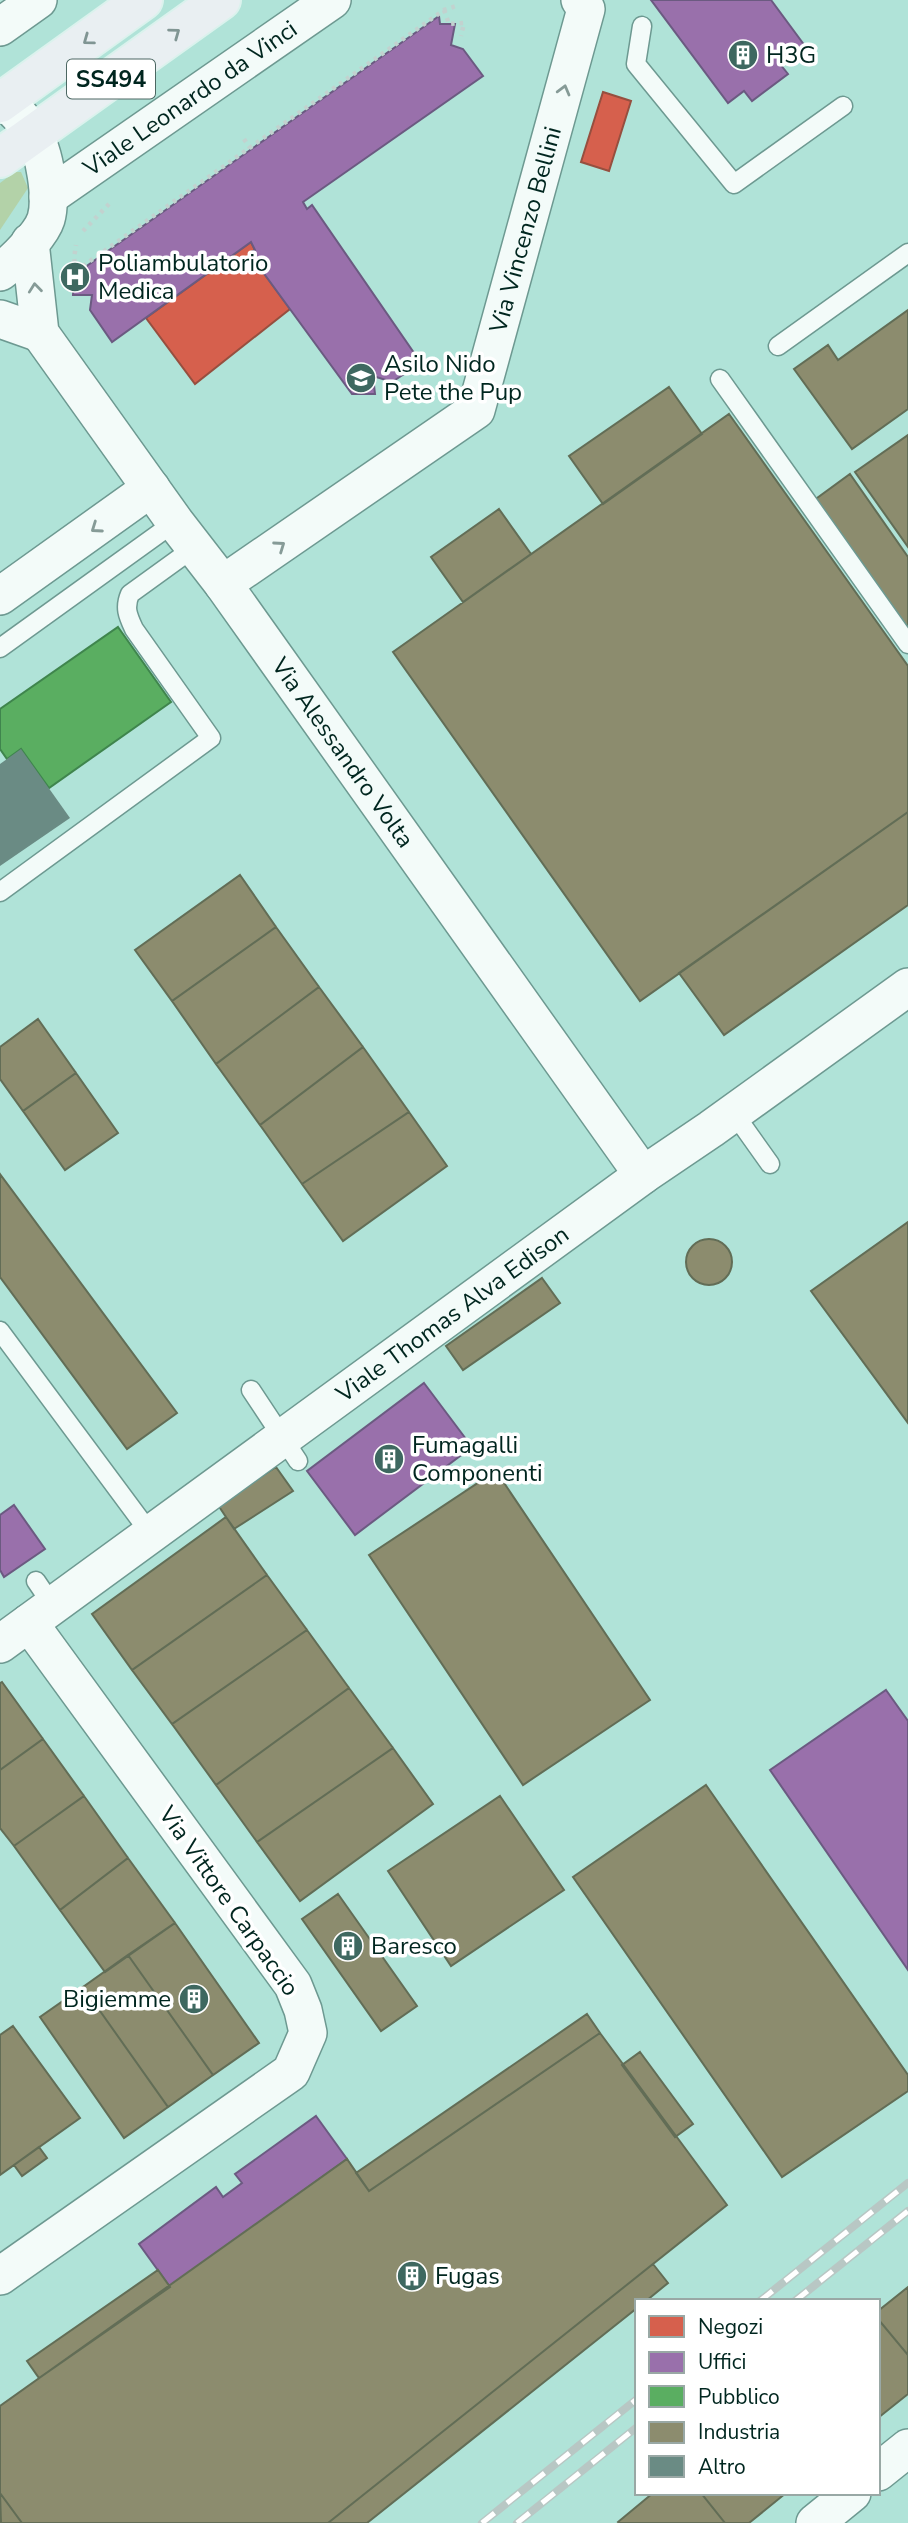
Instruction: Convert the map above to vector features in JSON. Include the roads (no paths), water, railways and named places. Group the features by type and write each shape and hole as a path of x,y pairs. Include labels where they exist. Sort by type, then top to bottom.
{"main road":[{"name":"SS494","path":"1,100 143,0"},
{"name":"SS494","path":"0,158 221,0"}],"street":[{"path":"0,27 38,0"},
{"name":"Viale Leonardo da Vinci","path":"48,197 332,0"},
{"name":"Via Vincenzo Bellini","path":"223,583 476,410 586,9 580,0"},
{"path":"0,272 30,242 46,220 48,197 43,157 34,134 1,100"},
{"name":"Via Alessandro Volta","path":"30,242 40,333 185,535 223,583 643,1175"},
{"path":"0,319 40,333"},
{"path":"0,596 151,488"},
{"name":"Viale Thomas Alva Edison","path":"0,1644 39,1603 290,1449 643,1175 908,987"},
{"name":"Via Vittore Carpaccio","path":"0,2276 291,2072 307,2033 303,2010 293,1985 39,1603"},
{"path":"880,2470 908,2448"},
{"path":"815,2523 850,2495"}],"lane":[{"path":"642,26 636,64 734,184 843,106"},
{"path":"778,346 908,253"},
{"path":"720,379 908,644"},
{"path":"0,648 185,535"},
{"path":"0,892 211,738 134,629 126,611 130,594 185,535"},
{"path":"733,1112 770,1164"},
{"path":"0,1331 150,1534"},
{"path":"251,1390 290,1449"}],"railway":[{"path":"763,2299 908,2183"},
{"path":"798,2299 908,2211"},
{"path":"482,2523 635,2401"},
{"path":"517,2523 635,2429"}],"place":[{"name":"H3G","path":"743,55"},
{"name":"Poliambulatorio Medica","path":"75,277"},
{"name":"Asilo Nido Pete the Pup","path":"361,378"},
{"name":"Fumagalli Componenti","path":"389,1459"},
{"name":"Baresco","path":"348,1946"},
{"name":"Bigiemme","path":"194,1999"},
{"name":"Fugas","path":"412,2276"}]}
